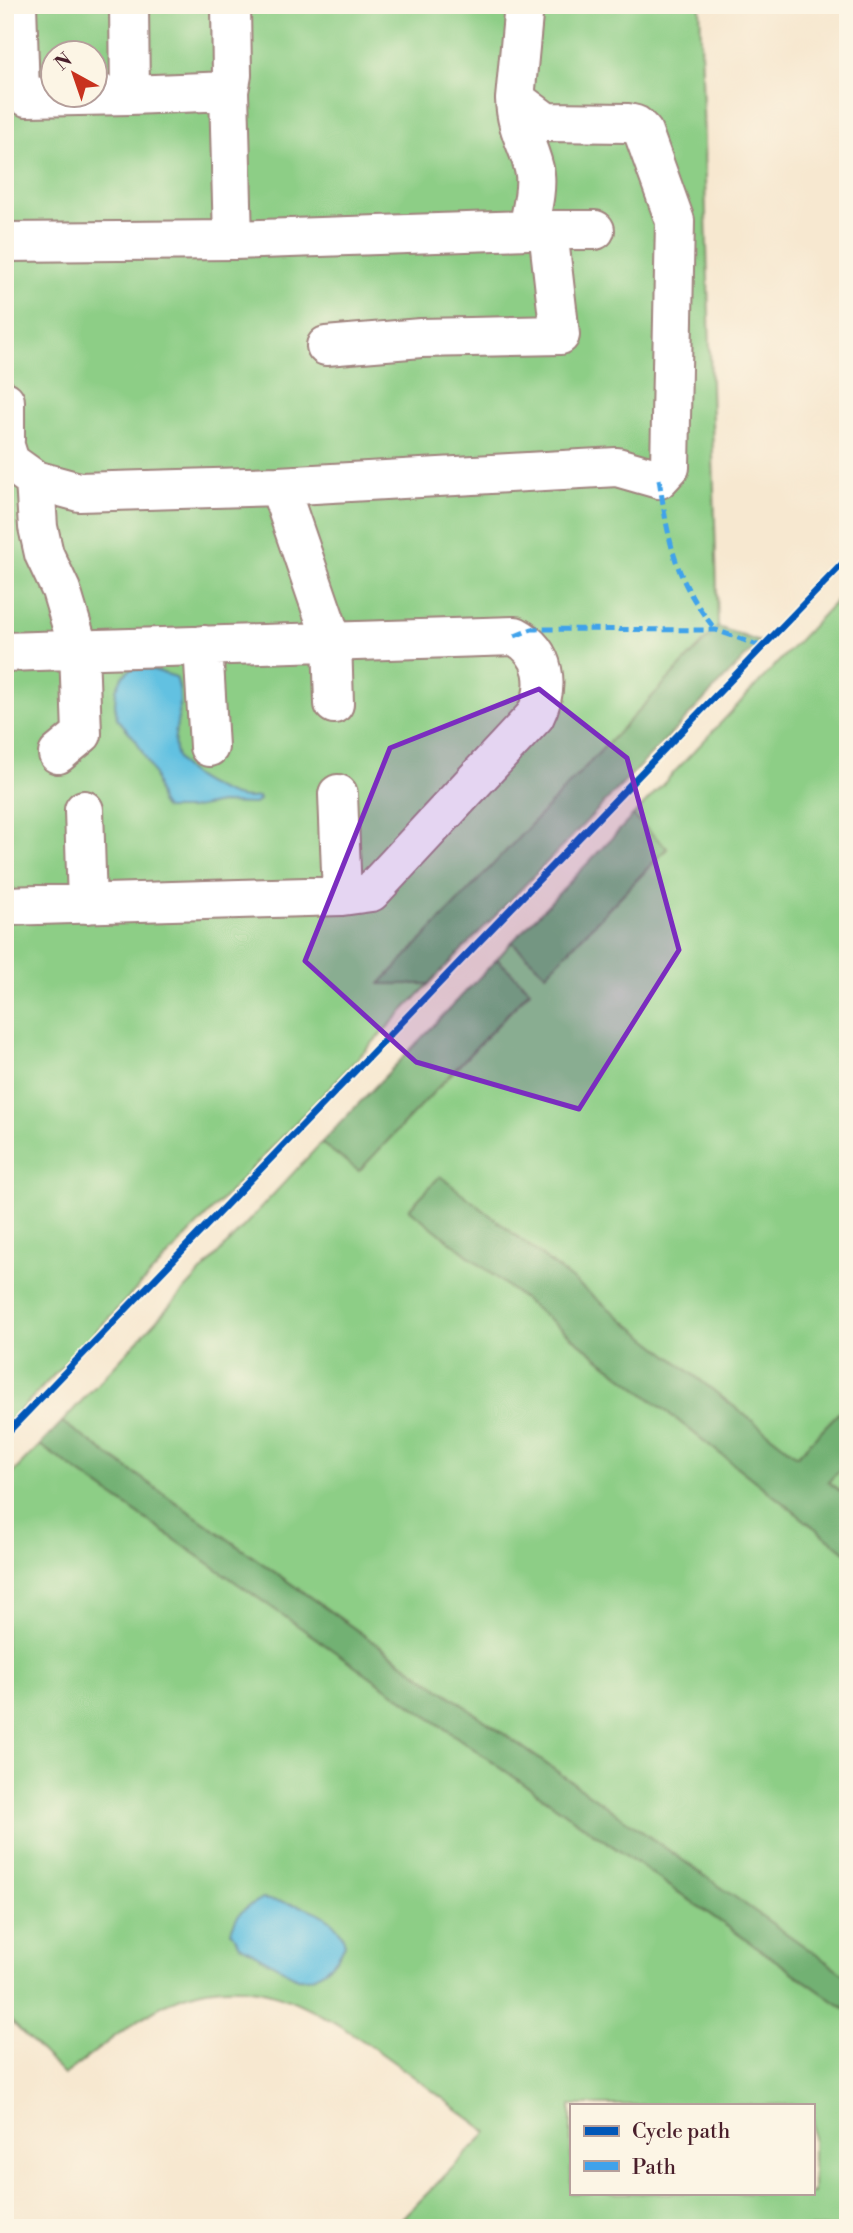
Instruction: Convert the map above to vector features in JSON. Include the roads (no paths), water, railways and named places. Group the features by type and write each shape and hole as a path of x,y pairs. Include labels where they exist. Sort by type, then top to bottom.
{"lane":[{"path":"17,5 20,92 27,97 229,91"},
{"path":"129,5 130,95"},
{"path":"231,5 232,75 229,91 233,240"},
{"path":"326,346 421,338 560,335 538,230 535,171 516,119 515,99 524,5"},
{"path":"12,459 79,492 279,486 617,467 659,479 670,467 675,221 643,132 628,123 546,122 515,99"},
{"path":"5,242 233,240 595,230"},
{"path":"5,401 12,459 38,527 44,554 69,610 79,650 82,734 58,754"},
{"path":"279,486 332,640 334,704"},
{"path":"5,652 515,636 524,640 538,656 544,682 542,702 536,716 378,886 362,895 5,906"},
{"path":"203,645 209,747"},
{"path":"338,794 342,896"},
{"path":"84,810 87,904"}],"water":[{"path":"147,668 176,677 180,694 175,750 180,762 191,774 222,791 239,797 258,797 259,800 255,804 220,803 190,809 165,809 160,802 154,774 136,740 117,718 115,704 116,690 122,677 131,669"},
{"path":"263,1899 312,1910 333,1923 345,1944 332,1964 313,1977 297,1978 240,1945 231,1931 236,1919 251,1904"}]}
